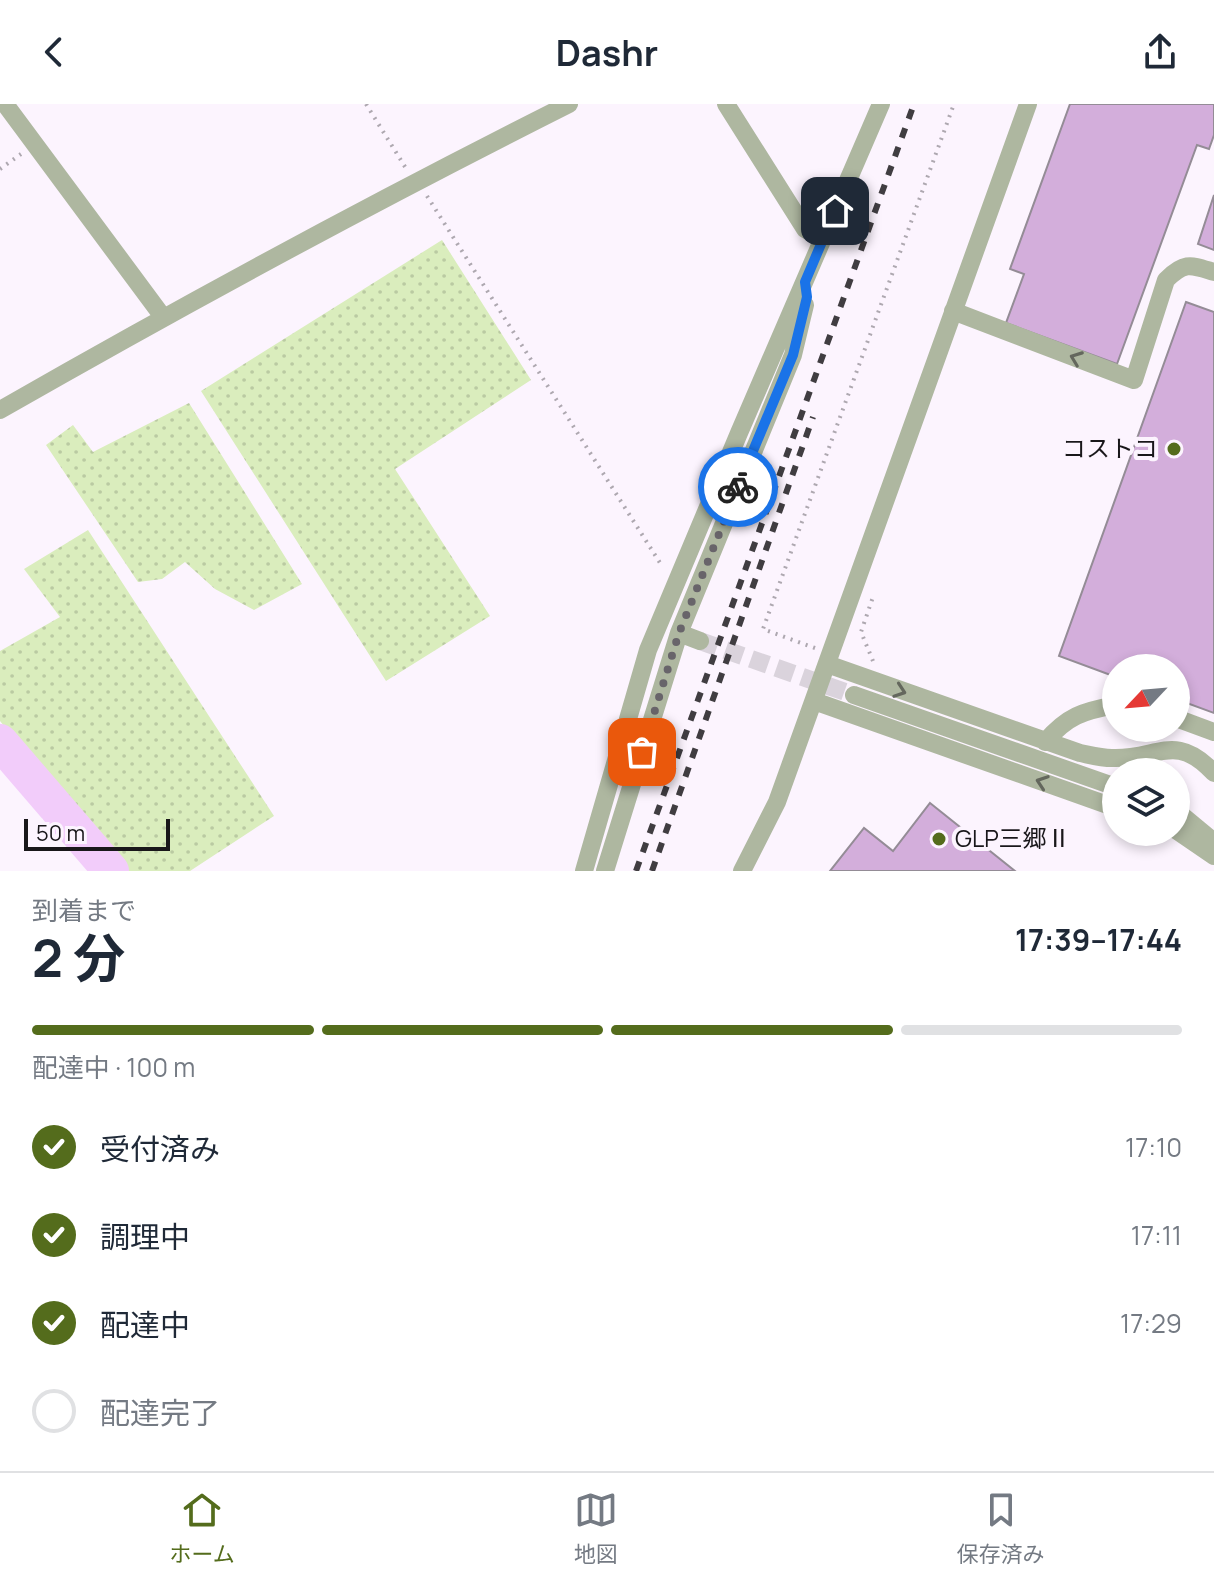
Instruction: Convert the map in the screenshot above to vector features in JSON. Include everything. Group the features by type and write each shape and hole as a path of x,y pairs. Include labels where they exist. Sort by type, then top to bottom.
{"street":[{"path":"5,104 163,317"},
{"path":"0,410 163,317 416,181 569,104"},
{"path":"726,104 805,229 822,239"},
{"path":"584,871 648,650 881,104"},
{"path":"742,871 777,802 1028,104"},
{"path":"953,311 1134,380 1166,280 1177,269 1189,265 1214,272"},
{"path":"605,871 679,633 793,355 807,297 805,282"},
{"path":"679,633 700,641"},
{"path":"829,658 1080,753 1112,759 1171,749 1191,753 1214,773"},
{"path":"854,695 1102,782"},
{"path":"814,701 1102,803"},
{"path":"1045,742 1061,723 1086,710 1102,707"},
{"path":"1190,723 1214,732"},
{"path":"1190,819 1203,820 1214,826"},
{"path":"1190,826 1214,842"},
{"path":"1190,831 1214,856"}],"path":[{"path":"366,104 661,566 680,572"},
{"path":"829,658 763,629 954,104"},
{"path":"0,169 36,144"},
{"path":"875,589 861,632 879,673"}],"green space":[{"path":"442,240 531,380 395,469 490,616 386,681 201,391"},
{"path":"189,403 302,584 254,610 215,589 185,562 162,579 138,582 46,445 73,425 93,452"},
{"path":"88,530 274,816 190,871 123,871 0,721 0,651 60,617 24,569"}],"building":[{"path":"1070,104 1214,104 1214,135 1209,149 1197,145 1117,364 1006,323 1024,274 1010,269"},
{"path":"1214,195 1214,250 1198,244"},
{"name":"コストコ","path":"1186,302 1214,312 1214,713 1190,704 1190,654 1102,654 1102,672 1059,656"},
{"name":"GLP三郷Ⅱ","path":"930,803 1015,871 830,871 864,828 893,851"}],"waterway":[{"path":"0,742 111,871"}],"tunnel":[{"path":"700,641 854,695"}],"railway":[{"path":"636,871 914,104"},
{"path":"652,871 813,417"}],"way so far":[{"path":"642,752 679,633 738,487"}],"place":[{"name":"コストコ","path":"1174,449"},
{"name":"GLP三郷Ⅱ","path":"939,839"}],"route":[{"path":"738,487 793,355 807,297 805,282 835,211"}]}
